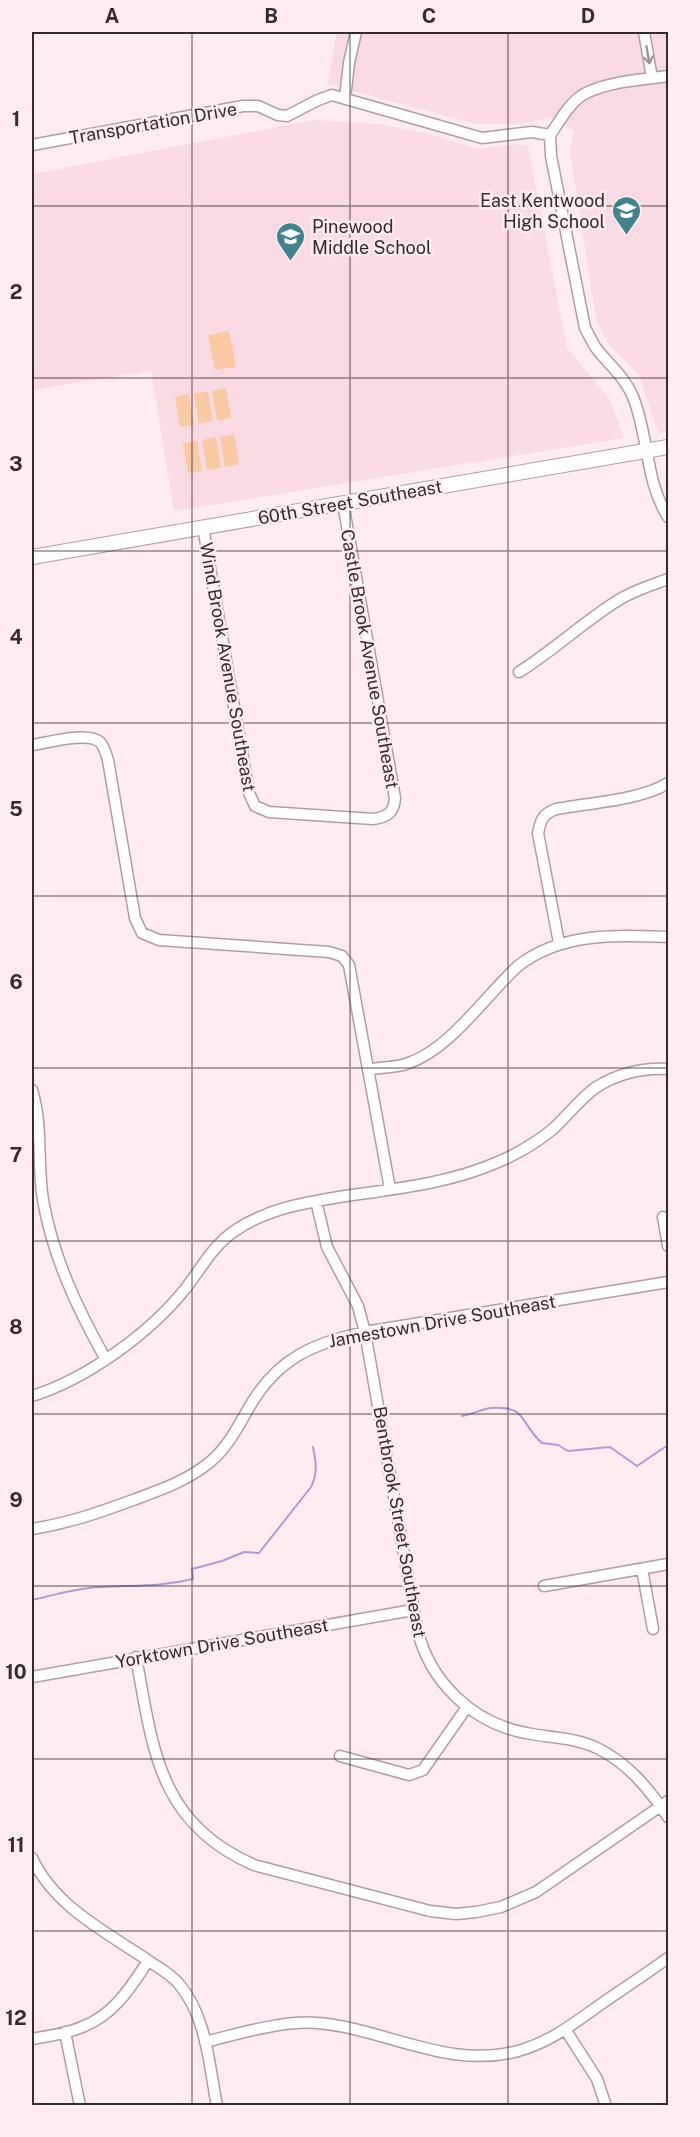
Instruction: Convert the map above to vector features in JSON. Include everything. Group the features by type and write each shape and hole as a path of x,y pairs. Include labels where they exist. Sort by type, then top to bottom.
{"main road":[{"name":"60th Street Southeast","path":"32,557 669,447"}],"street":[{"path":"345,98 349,63 356,32"},
{"path":"644,32 652,78"},
{"path":"669,76 613,85 585,93 567,111 550,135 551,156 585,328 596,348 613,366 632,396 652,481 658,498 669,517"},
{"name":"Transportation Drive","path":"32,145 243,106 258,106 278,115 287,116 332,95 482,138 532,132 550,135"},
{"name":"Castle Brook Avenue Southeast","path":"255,806 269,812 373,819 382,818 391,813 394,807 343,503"},
{"name":"Wind Brook Avenue Southeast","path":"203,527 249,793 255,806"},
{"path":"519,672 549,653 577,629 619,599 669,579"},
{"path":"32,746 77,738 91,738 99,741 105,749 135,918 142,933 159,940 329,952 342,956 349,965 390,1189"},
{"path":"559,943 538,833 541,818 556,809 637,795 669,783"},
{"path":"368,1070 405,1064 428,1053 455,1031 518,966 528,958 559,943 603,936 669,937"},
{"path":"32,1396 70,1380 148,1328 186,1287 219,1244 254,1219 277,1210 316,1201 415,1185 465,1174 514,1154 545,1135 596,1088 618,1076 644,1070 669,1069"},
{"path":"32,1090 37,1109 43,1199 51,1235 74,1300 105,1358"},
{"name":"Bentbrook Street Southeast","path":"316,1201 327,1247 358,1306 365,1332 413,1610 426,1658 441,1682 467,1707 498,1725 513,1730 570,1738 596,1748 630,1770 665,1804 669,1817"},
{"path":"663,1217 669,1246"},
{"name":"Jamestown Drive Southeast","path":"32,1530 73,1522 180,1482 210,1462 224,1448 262,1387 281,1367 307,1349 322,1342 365,1332 669,1282"},
{"path":"543,1586 669,1564"},
{"path":"642,1569 653,1629"},
{"name":"Yorktown Drive Southeast","path":"32,1677 413,1610"},
{"path":"136,1657 155,1748 161,1770 172,1795 188,1819 206,1836 225,1850 254,1865 430,1911 454,1914 476,1912 501,1907 536,1892 665,1804"},
{"path":"340,1756 402,1774 413,1775 423,1770 467,1707"},
{"path":"32,1858 46,1881 63,1900 84,1918 172,1977 187,1995 197,2014 205,2042 217,2106"},
{"path":"205,2042 295,2023 316,2022 449,2054 478,2056 519,2051 553,2037 669,1958"},
{"path":"32,2039 82,2028 111,2010 148,1961"},
{"path":"564,2029 597,2079 606,2106"},
{"path":"65,2032 80,2106"}],"shaded area":[{"path":"337,32 668,32 668,431 658,433 639,375 609,345 596,319 570,152 574,131 553,117 518,124 476,124 327,84"},
{"name":"Pinewood Middle School","path":"315,120 378,124 423,132 479,149 518,144 528,146 567,348 609,398 624,438 174,511 151,371 32,390 32,174"},
{"path":"229,331 236,367 215,370 208,335"},
{"path":"226,388 231,418 217,421 212,391"},
{"path":"208,391 213,421 199,424 194,394"},
{"path":"189,394 194,425 180,427 175,397"},
{"path":"234,434 239,464 225,467 220,437"},
{"path":"216,437 221,468 207,470 202,440"},
{"path":"197,441 202,471 188,473 183,443"}],"waterway":[{"path":"462,1416 490,1408 511,1409 522,1417 542,1443 558,1445 568,1451 610,1447 637,1466 668,1447"},
{"path":"32,1600 91,1588 181,1582 193,1579 192,1569 244,1552 259,1553 311,1487 316,1467 313,1447"}],"place":[{"name":"East Kentwood High School","path":"626,236"},
{"name":"Pinewood Middle School","path":"291,262"}]}
